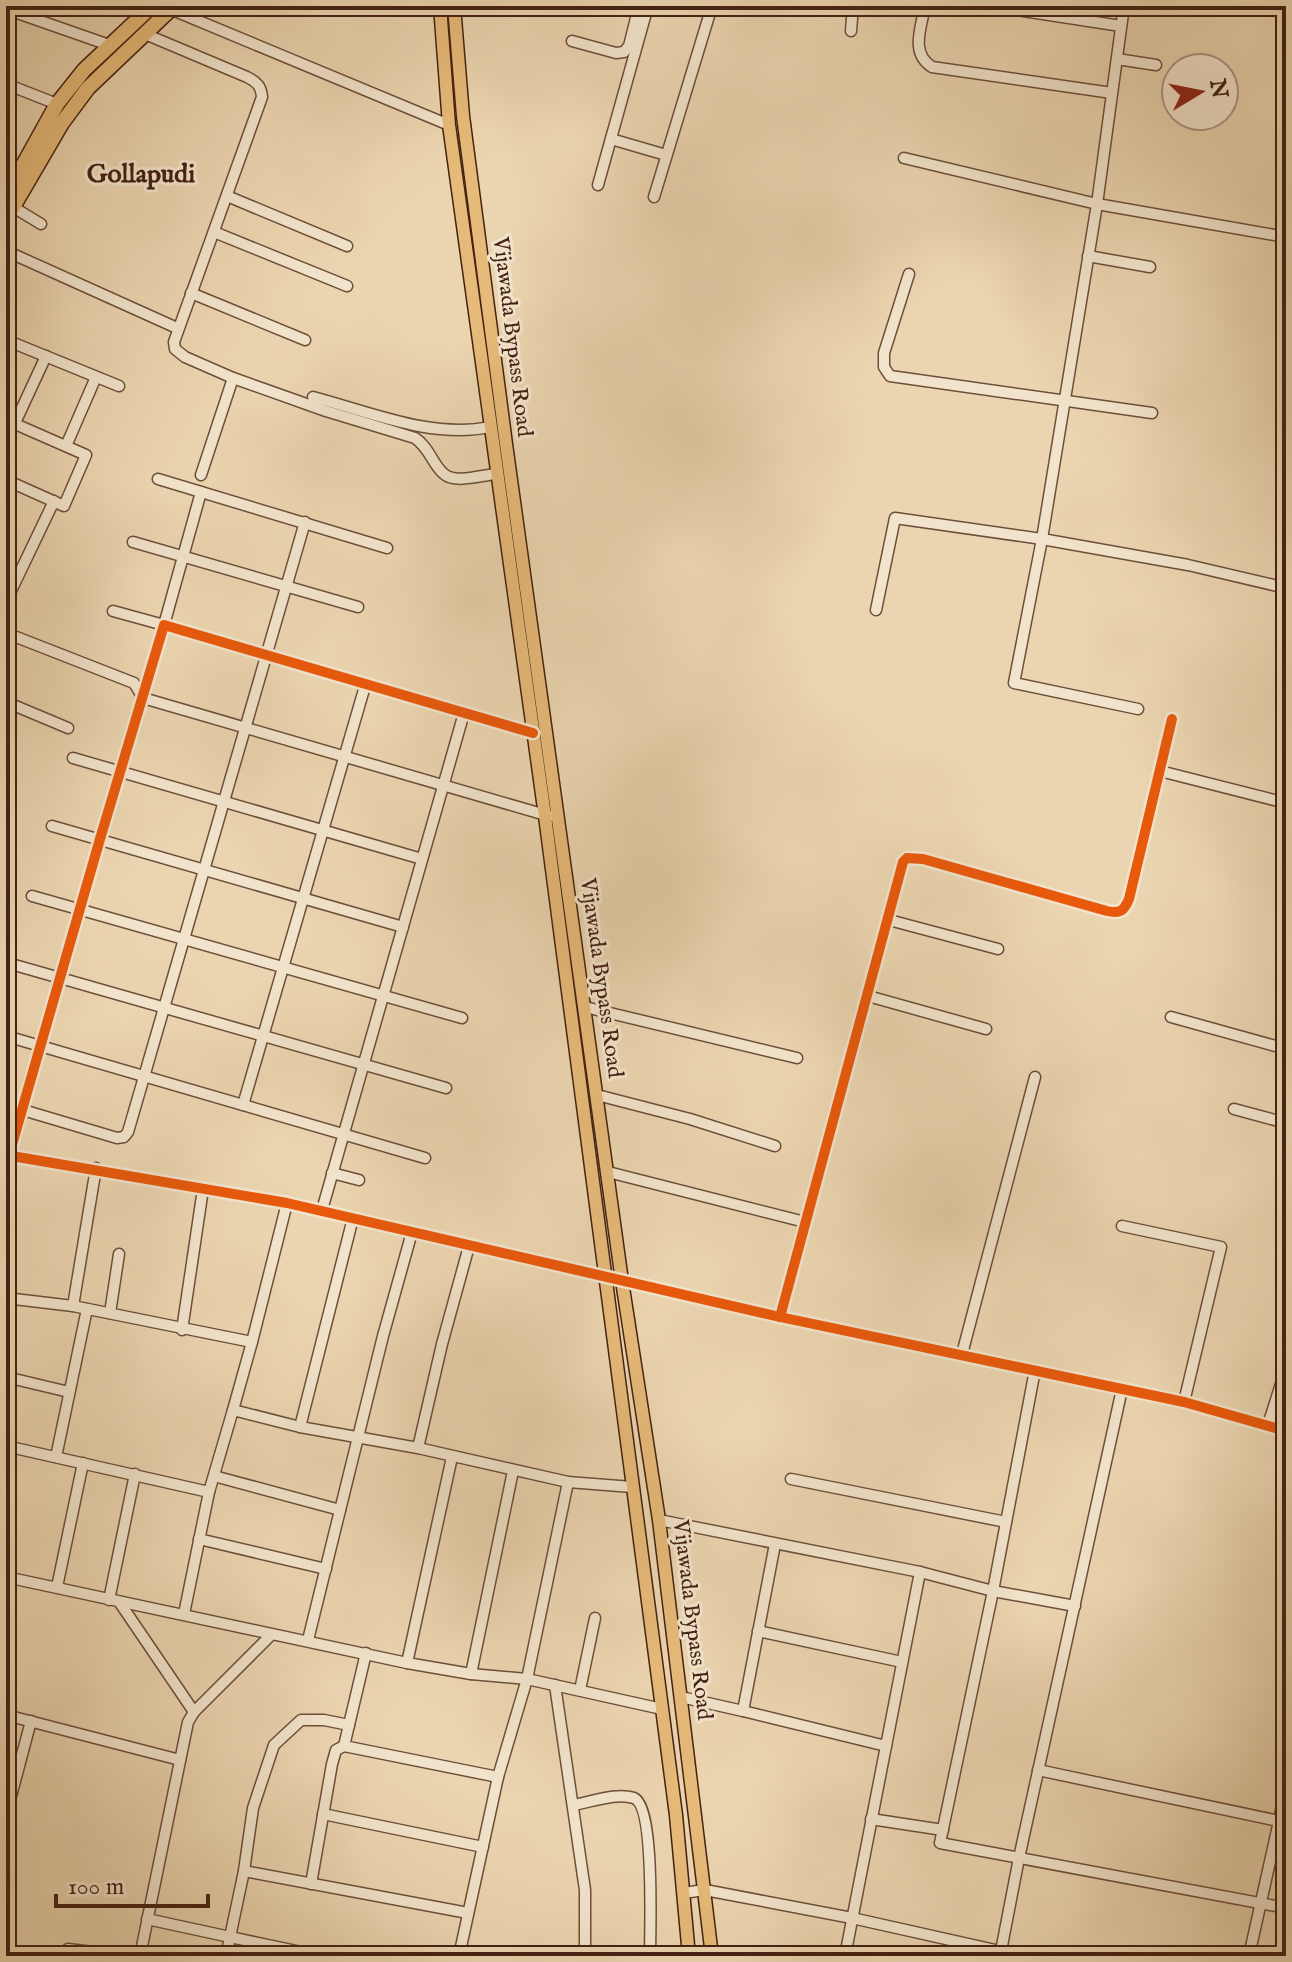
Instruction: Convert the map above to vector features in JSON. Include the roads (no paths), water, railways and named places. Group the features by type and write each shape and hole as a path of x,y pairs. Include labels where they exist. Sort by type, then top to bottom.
{"highway":[{"path":"8,207 57,104 84,70 152,6"},
{"path":"8,207 88,88 172,8"}],"main road":[{"name":"Vijawada Bypass Road","path":"440,6 449,125 496,474 533,733 585,1007 622,1281 659,1520 712,1956"},
{"name":"Vijawada Bypass Road","path":"454,6 463,116 632,1487 676,1815 689,1956"}],"street":[{"path":"572,41 616,53 624,52 629,46 639,6"},
{"path":"598,185 648,6"},
{"path":"654,197 712,6"},
{"path":"851,31 853,6"},
{"path":"925,6 918,46 925,62 932,67 1112,93"},
{"path":"991,6 1121,26"},
{"path":"1124,6 1097,204 1042,539 1014,683 1138,709"},
{"path":"172,8 449,125"},
{"path":"6,9 109,45"},
{"path":"145,34 247,77 256,82 262,97 177,328 174,342 179,353 233,378 415,438 425,445 444,474 459,478 496,474"},
{"path":"1117,59 1156,65"},
{"path":"6,84 57,104"},
{"path":"611,139 666,155"},
{"path":"904,158 1097,204 1286,237"},
{"path":"227,196 347,246"},
{"path":"8,207 41,224"},
{"path":"214,232 347,286"},
{"path":"6,251 177,328"},
{"path":"1088,256 1150,267"},
{"path":"909,274 884,353 884,367 890,376 1152,413"},
{"path":"191,293 305,340"},
{"path":"6,340 119,386"},
{"path":"6,480 64,506 86,455 10,422 46,356"},
{"path":"66,446 96,377"},
{"path":"201,475 233,378"},
{"path":"313,397 430,429 471,431 490,427"},
{"path":"158,479 387,548"},
{"path":"201,492 8,1155 322,1210 780,1317 1184,1402 1286,1431"},
{"path":"6,591 10,593 54,501"},
{"path":"876,610 895,518 1042,539 1188,565 1286,588"},
{"path":"6,1105 117,1138 124,1137 128,1132 305,522"},
{"path":"133,542 358,607"},
{"path":"113,611 533,733"},
{"path":"6,633 134,683 143,698 551,816"},
{"path":"243,1105 365,686"},
{"path":"6,702 68,728"},
{"path":"322,1210 464,713"},
{"path":"780,1317 903,862 914,857 1120,912 1125,909 1129,899 1172,719"},
{"path":"73,758 422,859"},
{"path":"1160,771 1286,803"},
{"path":"52,826 403,927"},
{"path":"32,896 462,1018"},
{"path":"889,920 998,949"},
{"path":"11,964 164,1005 446,1088"},
{"path":"868,996 986,1029"},
{"path":"585,1007 797,1058"},
{"path":"1171,1017 1286,1049"},
{"path":"6,1036 425,1158"},
{"path":"962,1354 1035,1077"},
{"path":"597,1095 690,1119 775,1146"},
{"path":"1234,1109 1286,1123"},
{"path":"73,1306 96,1168"},
{"path":"608,1172 805,1222"},
{"path":"332,1173 359,1180"},
{"path":"182,1330 203,1189"},
{"path":"184,1614 209,1492 252,1342 287,1203"},
{"path":"300,1427 353,1218"},
{"path":"1122,1226 1221,1247 1184,1402"},
{"path":"308,1640 412,1232"},
{"path":"418,1448 469,1246"},
{"path":"110,1313 119,1254"},
{"path":"6,1298 73,1306 252,1342"},
{"path":"56,1457 87,1309"},
{"path":"1268,1425 1286,1368"},
{"path":"1035,1370 940,1843 1286,1908"},
{"path":"6,1377 69,1392"},
{"path":"1000,1954 1122,1389"},
{"path":"233,1410 300,1427 418,1448 568,1482 632,1487"},
{"path":"6,1446 209,1492"},
{"path":"407,1663 452,1457"},
{"path":"57,1587 83,1463"},
{"path":"471,1674 513,1471"},
{"path":"135,1474 115,1602 194,1712"},
{"path":"214,1476 340,1510"},
{"path":"791,1479 1006,1522"},
{"path":"459,1956 498,1777 527,1679 568,1482"},
{"path":"659,1520 1075,1606"},
{"path":"199,1539 326,1569"},
{"path":"743,1711 775,1544"},
{"path":"845,1956 920,1572"},
{"path":"6,1577 407,1663 471,1674 527,1679 662,1709"},
{"path":"580,1690 595,1618"},
{"path":"758,1631 902,1662"},
{"path":"140,1956 188,1722 194,1712 271,1635"},
{"path":"344,1746 366,1653"},
{"path":"555,1685 585,1890 585,1956"},
{"path":"681,1697 886,1746"},
{"path":"6,1715 180,1760"},
{"path":"226,1956 244,1871 253,1808 274,1745 301,1720 349,1725"},
{"path":"6,1815 31,1721"},
{"path":"311,1884 336,1750 344,1746 498,1777"},
{"path":"1038,1770 1279,1821"},
{"path":"1249,1956 1286,1785"},
{"path":"573,1805 631,1797 643,1807 647,1819 650,1956"},
{"path":"323,1814 483,1847"},
{"path":"871,1819 943,1830"},
{"path":"244,1871 468,1913"},
{"path":"683,1893 705,1890 852,1918 1000,1954 1022,1956"},
{"path":"147,1919 320,1956"},
{"path":"58,1956 68,1949 125,1956"}],"district":[{"name":"Gollapudi","path":"141,174"}]}
